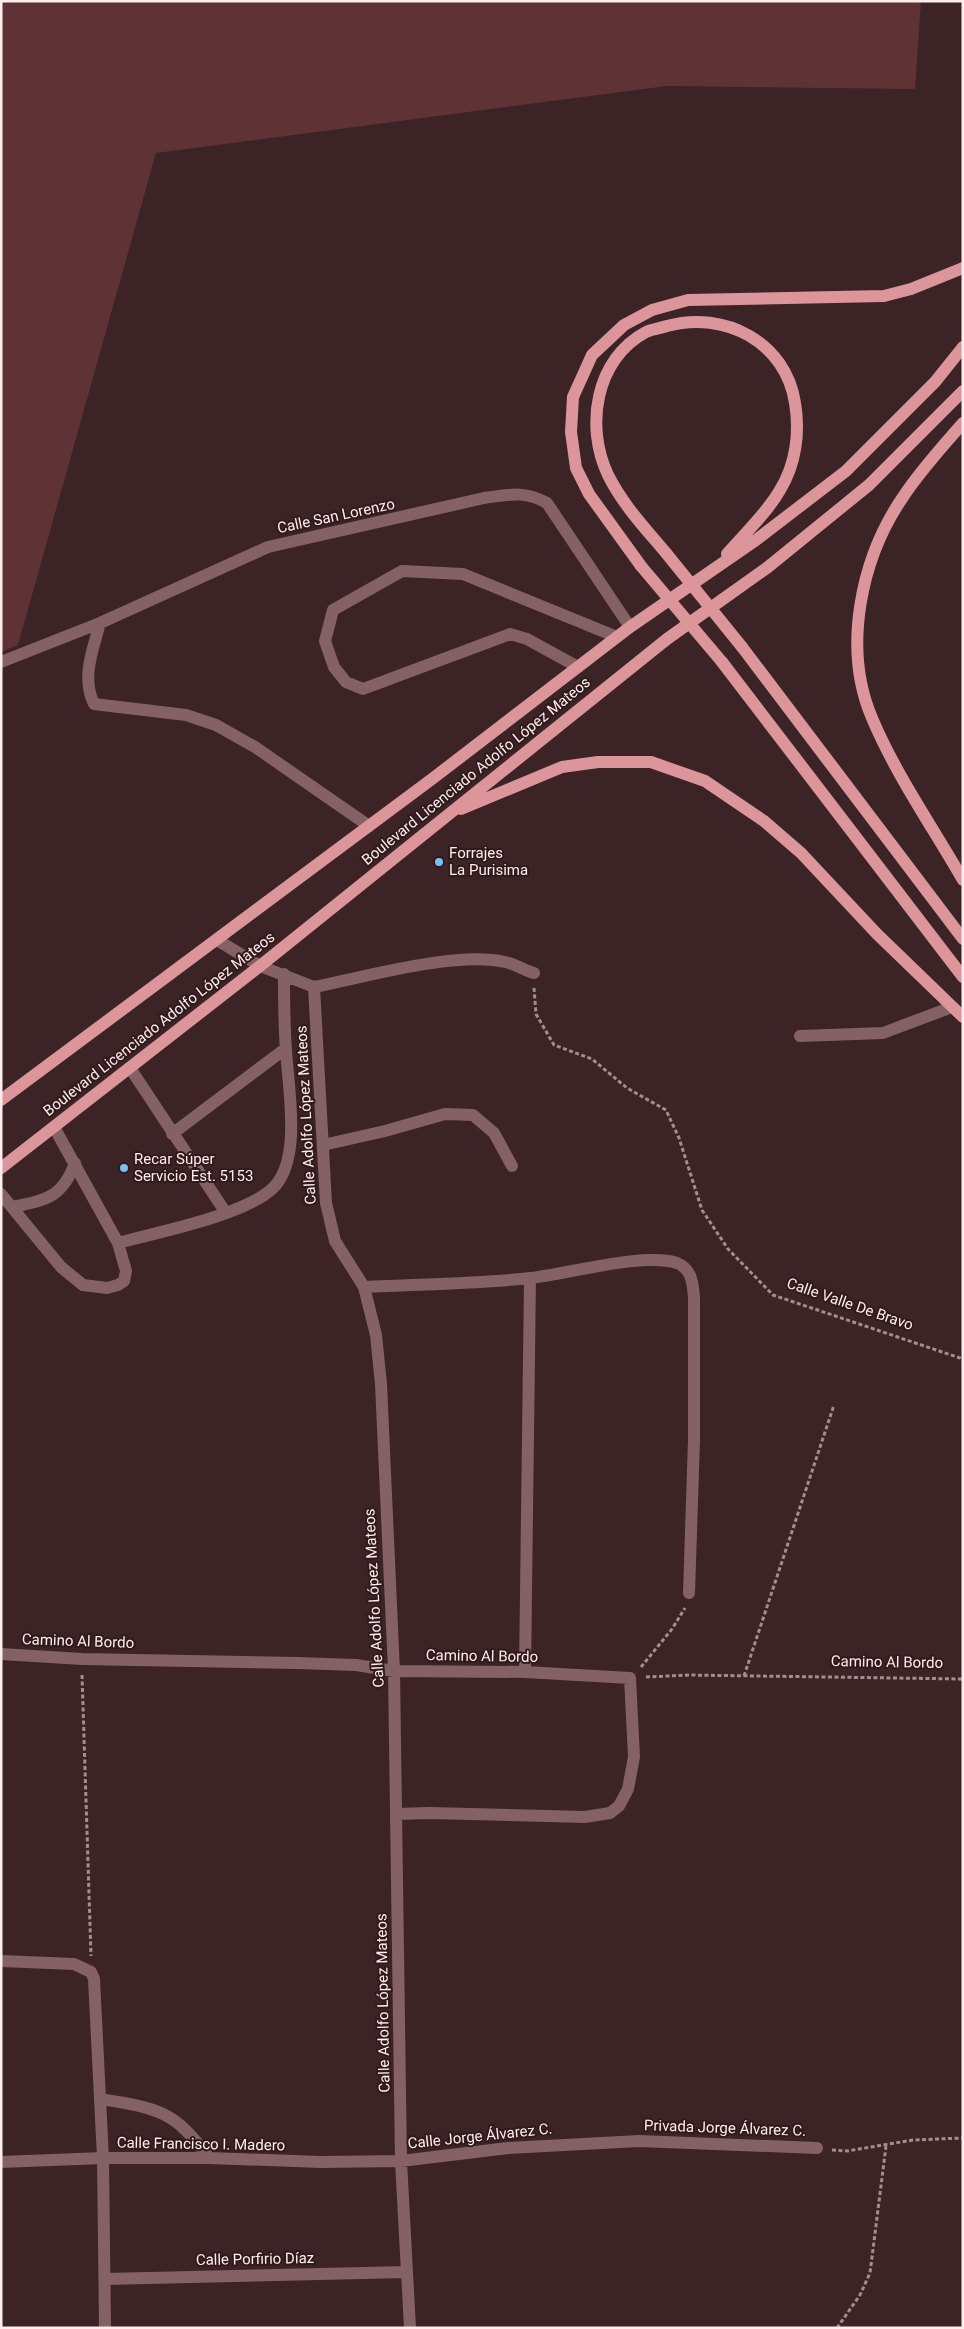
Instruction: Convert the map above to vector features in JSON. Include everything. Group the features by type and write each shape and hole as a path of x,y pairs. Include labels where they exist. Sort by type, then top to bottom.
{"main road":[{"path":"963,268 911,289 884,296 688,300 652,310 624,325 592,355 573,397 571,432 576,468 589,494 641,566 722,662 963,977"},
{"path":"714,570 780,490 795,453 798,423 793,390 781,365 761,342 734,327 708,321 676,324 646,332 618,355 602,383 595,418 599,448 608,473 626,507 742,647 963,939"},
{"name":"Boulevard Licenciado Adolfo López Mateos","path":"1,1100 369,826 630,627 714,570 846,471 935,382 963,347"},
{"name":"Boulevard Licenciado Adolfo López Mateos","path":"1,1168 260,966 667,639 768,567 869,485 963,391"},
{"path":"963,423 902,497 881,537 866,578 857,631 859,672 871,716 898,771 963,880"},
{"path":"445,816 562,767 598,762 651,762 705,781 764,821 801,853 877,934 963,1017"}],"street":[{"name":"Calle San Lorenzo","path":"1,662 100,623 268,548 484,498 518,494 534,495 547,503 630,627"},
{"path":"578,667 527,639 510,634 363,689 346,682 334,667 324,641 333,610 402,571 463,574 617,637"},
{"path":"100,623 87,672 88,691 94,704 186,714 216,724 255,747 369,826"},
{"path":"217,940 260,966 284,974 314,988 408,967 453,962 490,960 506,962 534,973"},
{"path":"118,1243 226,1213 257,1199 274,1188 282,1178 290,1151 291,1105 286,1050 284,974"},
{"name":"Calle Adolfo López Mateos","path":"314,988 326,1203 335,1240 364,1287 376,1336 380,1384 394,1671 401,2160 410,2328"},
{"path":"800,1036 883,1033 952,1007"},
{"path":"172,1134 286,1050"},
{"path":"130,1068 226,1213"},
{"path":"323,1145 385,1131 445,1114 473,1115 494,1133 512,1166"},
{"path":"1,1194 61,1267 83,1286 107,1288 118,1286 124,1280 126,1271 118,1243 54,1127"},
{"path":"12,1207 48,1197 61,1190 68,1181 75,1163"},
{"path":"364,1287 530,1278 640,1261 666,1261 679,1264 688,1270 693,1280 694,1440 689,1593"},
{"path":"525,1672 530,1278"},
{"name":"Camino Al Bordo","path":"1,1654 82,1659 356,1665 394,1671 525,1672 630,1678"},
{"path":"397,1814 430,1813 585,1817 610,1813 619,1806 628,1790 634,1757 630,1678"},
{"path":"1,1961 74,1964 91,1972 95,1994 103,2158 105,2328"},
{"path":"100,2099 154,2109 173,2118 193,2136 208,2158"},
{"name":"Privada Jorge Álvarez C.","path":"562,2144 639,2141 817,2148"},
{"name":"Calle Jorge Álvarez C.","path":"401,2160 562,2144"},
{"name":"Calle Francisco I. Madero","path":"1,2162 103,2158 208,2158 321,2162 401,2160"},
{"name":"Calle Porfirio Díaz","path":"104,2279 407,2272"}],"path":[{"name":"Calle Valle De Bravo","path":"534,973 536,1014 554,1045 592,1059 628,1088 666,1110 679,1138 702,1210 728,1249 773,1295 960,1358 963,1361"},
{"path":"744,1676 834,1405"},
{"path":"630,1678 672,1629 687,1605 689,1593"},
{"path":"82,1659 91,1972"},
{"name":"Camino Al Bordo","path":"630,1678 689,1675 963,1679"},
{"name":"Privada Jorge Álvarez C.","path":"817,2148 847,2152 913,2140 963,2138"},
{"path":"837,2328 860,2295 870,2273 886,2146"}],"shaded area":[{"path":"1,1 921,1 915,89 667,86 156,153 18,645 1,652"}],"place":[{"name":"Forrajes La Purisima","path":"439,862"},
{"name":"Recar Súper Servicio Est. 5153","path":"124,1168"}]}
